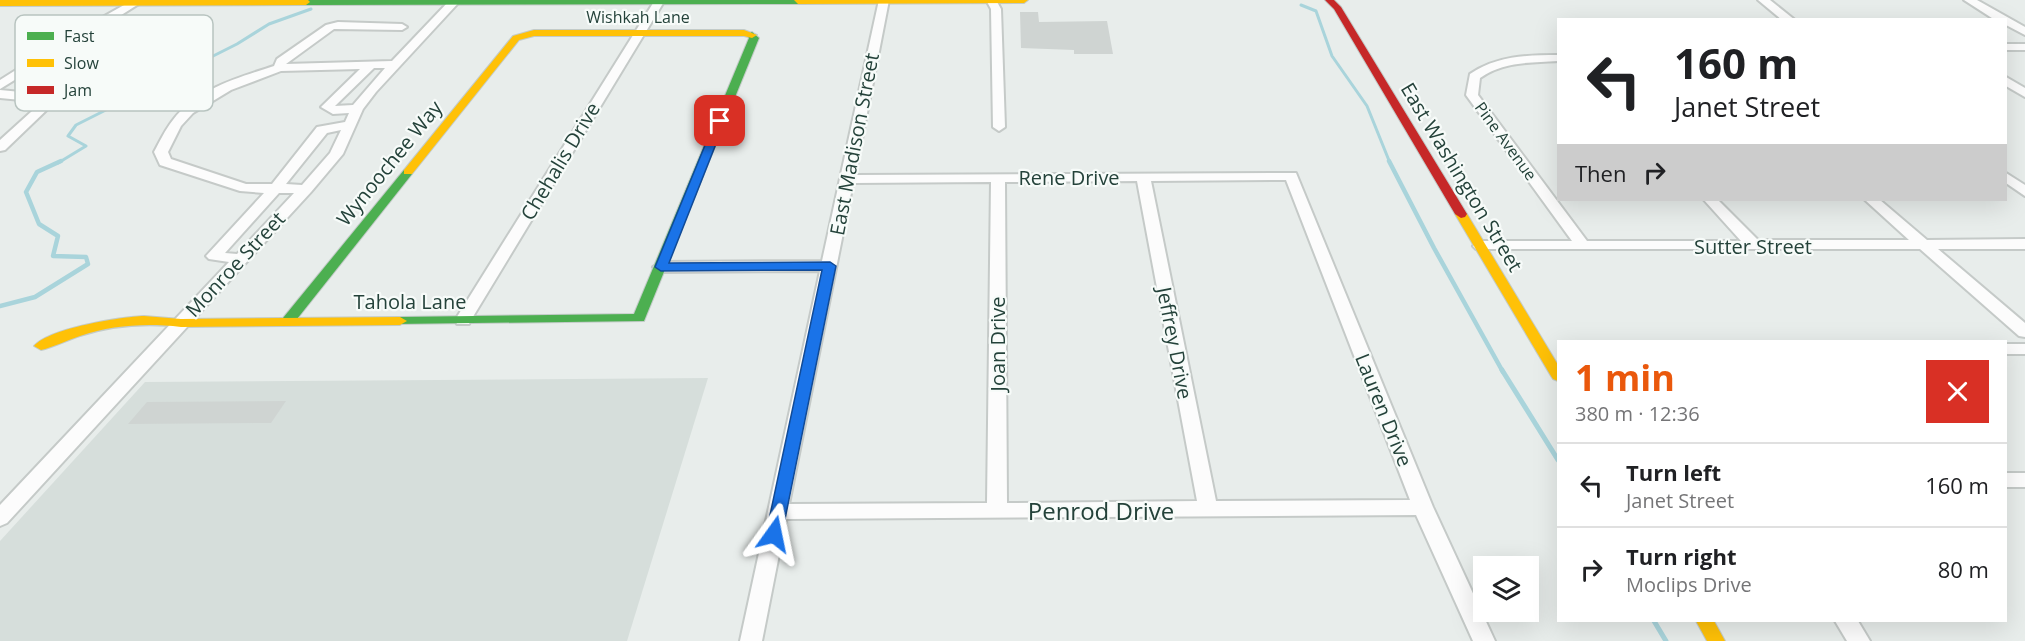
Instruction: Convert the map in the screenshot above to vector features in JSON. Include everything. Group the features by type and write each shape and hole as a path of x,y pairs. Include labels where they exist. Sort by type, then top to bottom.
{"main road":[{"path":"0,3 1024,0"},
{"name":"East Washington Street","path":"1329,0 1337,7 1557,374"},
{"name":"Wishkah Lane","path":"525,34 751,34 754,38 661,267"},
{"name":"Wynoochee Way","path":"288,321 516,38 525,34"},
{"name":"Tahola Lane","path":"41,346 92,326 119,321 165,319 181,323 639,318 661,267"},
{"path":"1706,622 1716,641"}],"street":[{"name":"East Madison Street","path":"751,641 884,0"},
{"path":"991,0 996,9 999,126"},
{"path":"1763,0 1787,18"},
{"path":"1969,0 2001,18"},
{"path":"110,15 132,1"},
{"name":"Monroe Street","path":"0,518 306,189 336,154 357,109 372,89 454,1"},
{"name":"Chehalis Drive","path":"463,320 658,1"},
{"path":"2007,21 2025,32"},
{"path":"280,68 281,61 330,27 338,25 402,27"},
{"path":"2007,47 2025,47"},
{"name":"Pine Avenue","path":"1557,58 1508,62 1482,70 1473,78 1472,95 1582,245"},
{"path":"357,109 333,110 327,107 372,64"},
{"path":"213,95 280,68 396,64"},
{"path":"0,85 15,75"},
{"path":"2007,82 2025,93"},
{"path":"0,94 15,95"},
{"path":"0,147 39,111"},
{"path":"188,111 180,118 161,152 165,162 245,188 306,189"},
{"path":"240,259 214,256 276,188 322,130 350,124"},
{"name":"Rene Drive","path":"848,179 1291,176"},
{"name":"Lauren Drive","path":"1291,176 1423,507 1484,641"},
{"name":"Jeffrey Drive","path":"1143,177 1208,509"},
{"name":"Joan Drive","path":"997,510 998,178"},
{"path":"2007,178 2025,192"},
{"path":"1712,201 1755,246"},
{"path":"1873,201 2025,332"},
{"name":"Sutter Street","path":"1481,246 2025,244"},
{"path":"661,267 830,266"},
{"path":"2007,349 2025,349"},
{"path":"2007,480 2025,480"},
{"name":"Penrod Drive","path":"778,512 1423,507"},
{"path":"1847,622 1859,641"}],"shaded area":[{"path":"708,378 627,641 0,641 0,541 145,382"}],"building":[{"path":"1020,12 1038,12 1039,22 1107,21 1113,54 1074,54 1074,50 1021,48"},
{"path":"286,401 271,423 128,424 147,402"}],"waterway":[{"path":"1301,5 1316,11 1332,56 1367,106 1390,163"},
{"path":"213,56 269,24 311,9"},
{"path":"58,163 86,146 68,136 76,125 104,111"},
{"path":"0,306 35,297 88,264 86,257 53,256 58,236 39,224 26,192 37,172 61,161"},
{"path":"1390,163 1503,372"},
{"path":"1502,370 1557,458"},
{"path":"1655,622 1666,641"}],"traffic: fast":[{"path":"306,2 798,1"},
{"path":"400,321 639,318 754,38 752,35"},
{"path":"288,321 408,172"}],"traffic: slow":[{"path":"798,1 1024,0"},
{"path":"0,3 306,2"},
{"path":"408,172 516,38 534,33 744,33 752,35"},
{"path":"1461,214 1557,374"},
{"path":"41,346 92,328 127,321 181,323 400,321"},
{"path":"1706,622 1716,641"}],"traffic: jam":[{"path":"1329,0 1337,7 1461,214"}],"route":[{"path":"720,121 661,267 830,266 774,534"}]}
